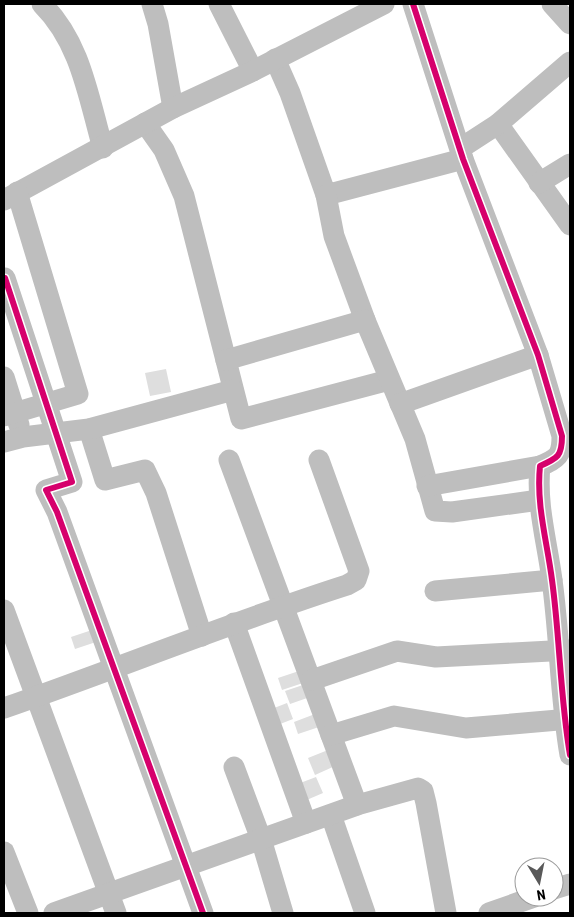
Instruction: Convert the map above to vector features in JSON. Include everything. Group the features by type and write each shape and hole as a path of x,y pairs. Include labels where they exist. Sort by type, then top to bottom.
{"street":[{"path":"42,4 54,16 70,39 103,148"},
{"path":"152,4 158,24 173,108"},
{"path":"219,4 253,71"},
{"path":"413,4 462,154 538,355 562,436 562,450 555,459 540,466 427,486"},
{"path":"552,4 570,24"},
{"path":"9,414 45,402 78,394 10,196 103,148 173,108 253,71 372,7"},
{"path":"275,59 290,93 326,195 334,236 365,320 415,439 427,486 436,510 442,513 539,500"},
{"path":"326,195 462,154 570,62"},
{"path":"145,123 164,150 184,196 241,419 389,380"},
{"path":"498,124 538,183 563,202 570,225"},
{"path":"538,183 570,164"},
{"path":"5,278 72,482 46,490 57,512 203,913"},
{"path":"226,360 365,320"},
{"path":"400,404 538,355"},
{"path":"4,377 13,439 88,429 233,390"},
{"path":"88,429 105,480 145,470 156,493 202,636"},
{"path":"229,460 357,805"},
{"path":"4,708 115,669 284,605 347,585 359,576 356,560 319,460"},
{"path":"540,466 539,500 565,650 570,755"},
{"path":"434,591 552,580"},
{"path":"4,610 112,904"},
{"path":"234,623 306,823"},
{"path":"312,680 397,651 436,657 565,650"},
{"path":"332,735 394,716 466,728 567,719"},
{"path":"234,767 261,839 283,913"},
{"path":"54,913 112,904 186,867 357,805 411,788 418,788 423,792 446,913"},
{"path":"332,815 366,913"},
{"path":"4,852 28,913"},
{"path":"489,913 514,904"}],"building":[{"path":"166,369 171,392 150,396 145,373"},
{"path":"92,630 96,642 75,649 71,637"},
{"path":"299,671 303,683 282,690 278,678"},
{"path":"306,684 310,697 290,704 285,691"},
{"path":"287,703 293,719 275,726 269,710"},
{"path":"315,714 319,727 298,734 294,722"},
{"path":"328,750 335,766 315,775 308,758"},
{"path":"316,777 323,793 302,802 295,785"}],"cycle path":[{"path":"413,4 463,159 538,355 562,436 558,456 540,466 539,495 555,602 564,711 570,755"},
{"path":"5,278 72,482 46,490 57,512 203,913"}]}
